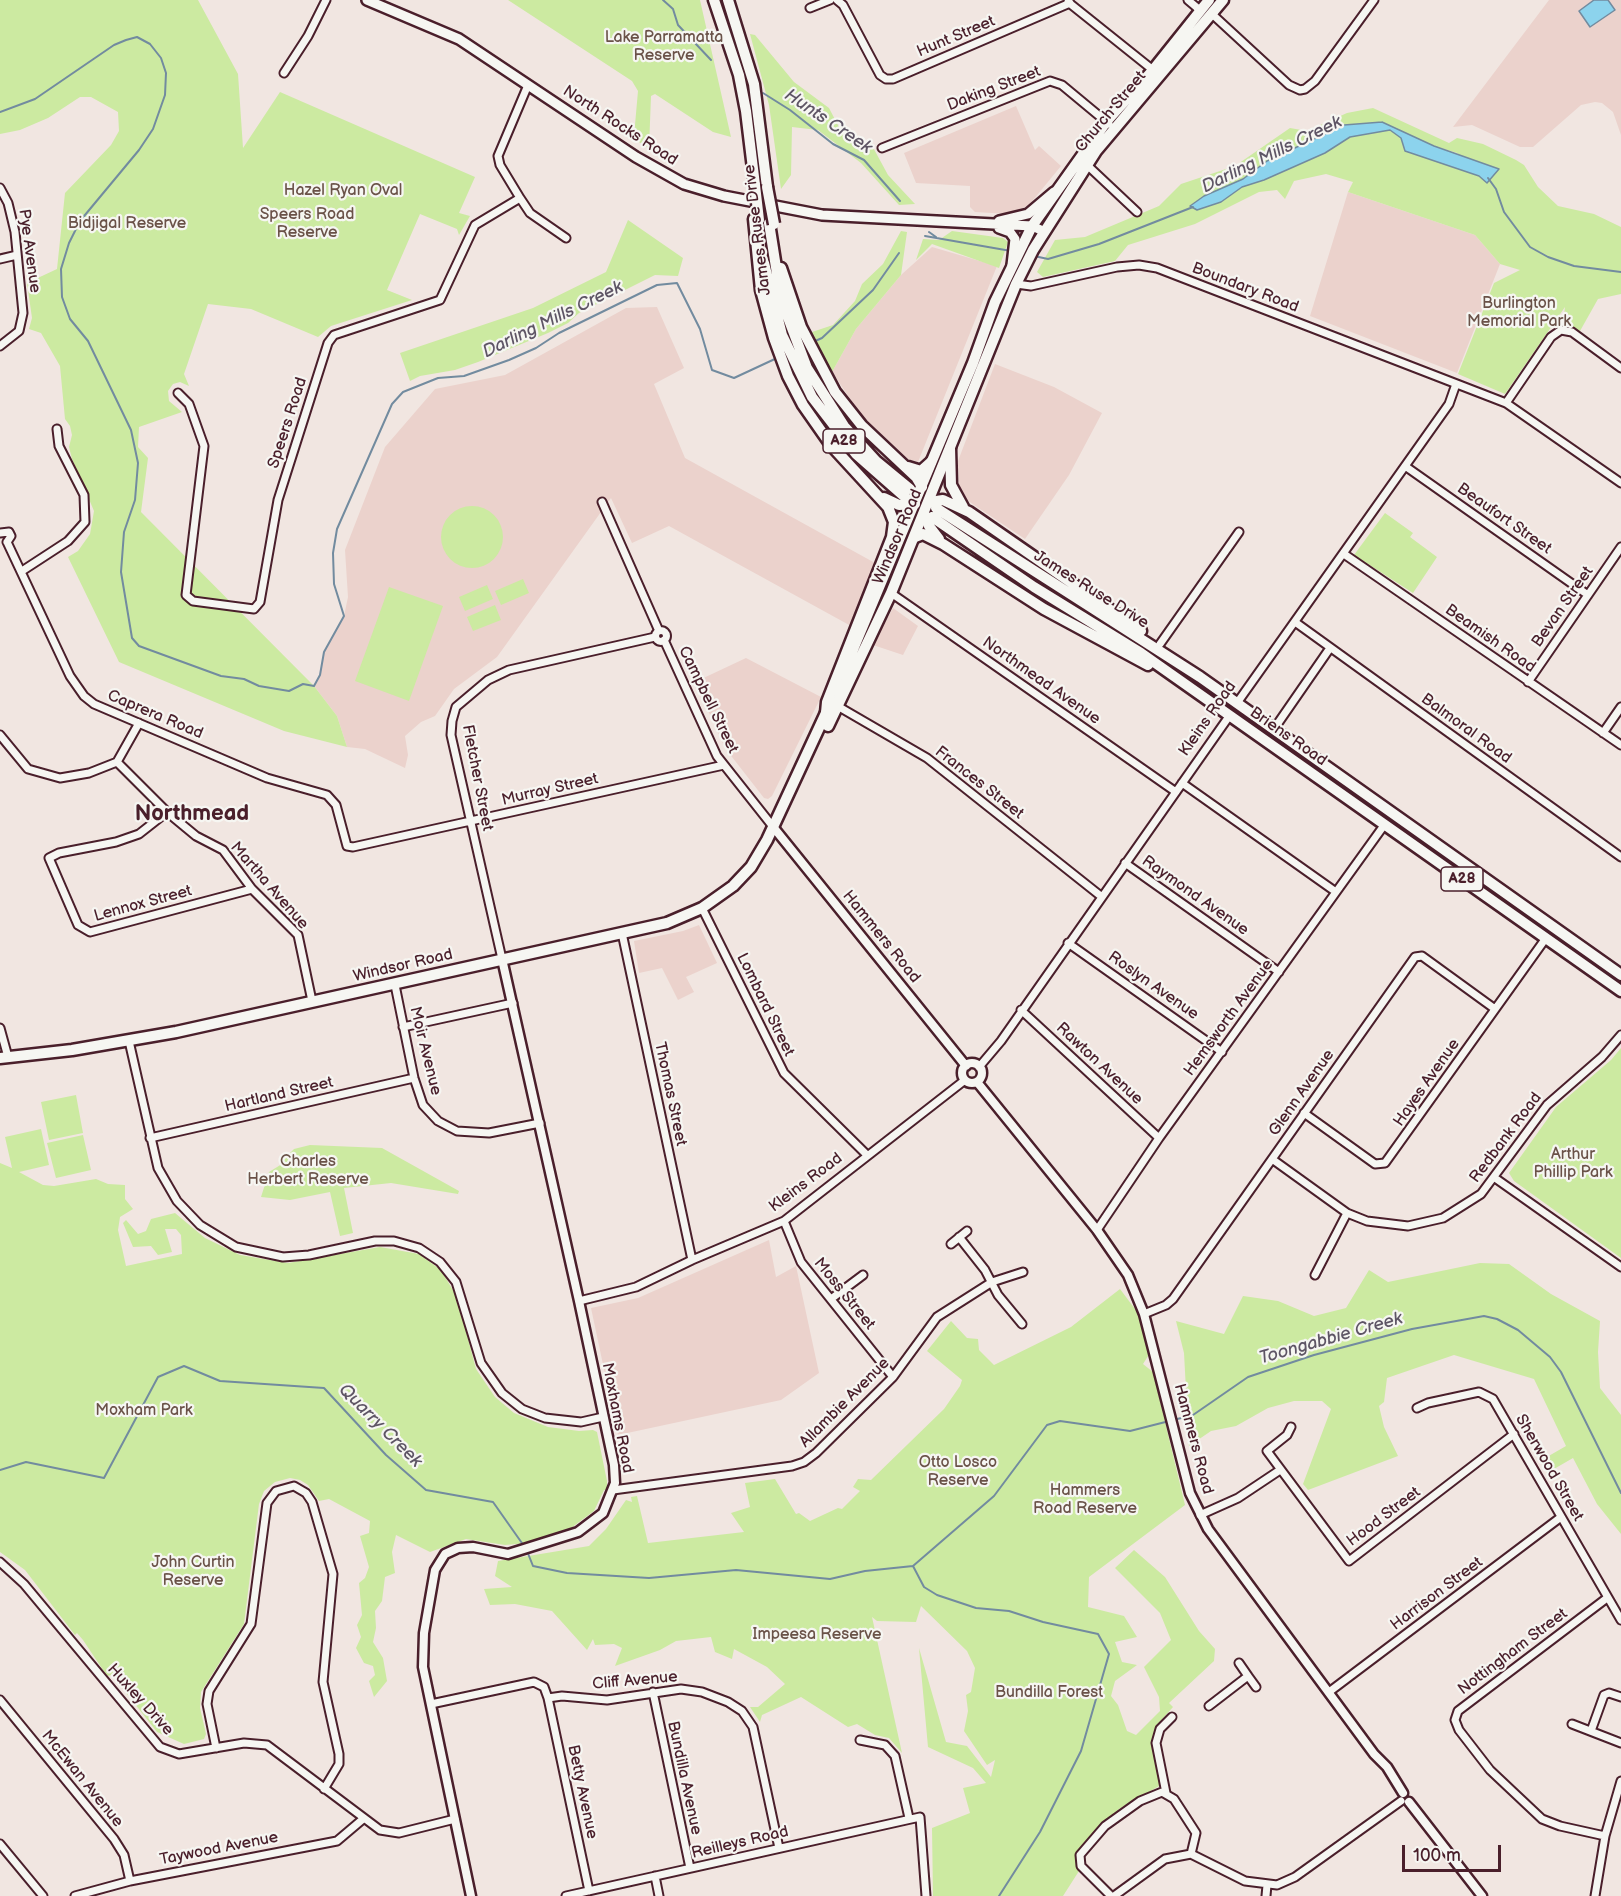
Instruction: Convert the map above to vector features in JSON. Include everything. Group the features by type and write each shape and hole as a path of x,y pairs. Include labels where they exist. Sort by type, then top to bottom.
{"main road":[{"name":"North Rocks Road","path":"367,0 459,39 663,174 705,191 822,215 1032,226 1043,231"},
{"name":"James Ruse Drive","path":"714,0 740,81 755,185 787,333"},
{"name":"James Ruse Drive","path":"728,0 754,84 767,187 764,221"},
{"name":"Church Street","path":"1206,13 1209,0"},
{"name":"Church Street","path":"1017,247 1057,189 1110,125 1206,13 1223,0"},
{"name":"Church Street","path":"1033,250 1110,125"},
{"name":"North Rocks Road","path":"985,224 1028,214 1057,189"},
{"path":"764,221 761,290 787,333 819,363 850,412 879,444 923,483"},
{"path":"985,224 1010,232 1017,247"},
{"name":"Windsor Road","path":"774,828 778,812 826,713 835,704 906,524 936,486 1017,284 1015,265 1017,247"},
{"name":"Windsor Road","path":"4,1058 129,1041 395,985 667,923 702,908 733,886 751,867 783,816 835,704 891,593 920,525 923,483 931,462 1015,265 1033,250"},
{"name":"Briens Road","path":"787,333 797,372 812,397 840,437 868,466 1230,715 1621,991"},
{"path":"797,372 803,405 831,445 892,514 892,537 827,702 826,713"},
{"path":"950,448 952,489 969,512"},
{"path":"905,466 918,471 926,468 931,462"},
{"path":"873,491 894,503 922,504 943,500 969,512 1160,644 1200,677"},
{"name":"James Ruse Drive","path":"922,504 1200,677"},
{"path":"922,504 932,532 943,544"},
{"path":"915,537 923,534 943,544 1044,609 1188,686"},
{"name":"Briens Road","path":"1200,677 1621,975"},
{"name":"Kleins Road","path":"1230,715 1237,704"}],"street":[{"path":"284,74 308,36 326,0"},
{"path":"810,8 830,0"},
{"name":"Hunt Street","path":"837,0 843,5 880,75 886,79 893,79 1068,1"},
{"path":"1188,0 1295,89 1305,89 1315,81 1374,0"},
{"path":"1068,1 1156,73"},
{"name":"Daking Street","path":"882,148 1050,81 1062,85 1110,125"},
{"path":"528,85 498,156 500,165 530,213 566,238"},
{"path":"1086,164 1137,212"},
{"name":"Pye Avenue","path":"0,188 8,203 17,255 22,323 12,339 0,346"},
{"name":"Speers Road","path":"178,393 189,404 204,446 186,595 193,601 254,609 260,602 278,500 328,343 334,334 440,300 475,225 520,198"},
{"path":"0,259 17,255"},
{"name":"Boundary Road","path":"1017,284 1031,286 1116,267 1139,265 1157,268 1506,403 1621,483"},
{"path":"1506,403 1551,337 1561,330 1572,332 1621,368"},
{"name":"Kleins Road","path":"1237,704 1449,405 1456,384"},
{"path":"22,572 68,541 85,522 84,495 59,446 57,429"},
{"name":"Beaufort Street","path":"1405,466 1588,595"},
{"path":"602,502 657,634"},
{"name":"Caprera Road","path":"1,530 10,534 4,541 22,572 77,688 94,704 267,778 327,795 336,806 344,842 347,846"},
{"path":"1160,644 1239,532"},
{"name":"Bevan Street","path":"1528,682 1621,547"},
{"name":"Beamish Road","path":"1344,554 1621,745"},
{"name":"Northmead Avenue","path":"891,593 1176,792"},
{"name":"Balmoral Road","path":"1294,622 1621,857"},
{"name":"Campbell Street","path":"657,634 658,640 664,640 723,765 774,828"},
{"name":"Fletcher Street","path":"502,959 451,735 452,721 459,702 488,680 508,670 657,634"},
{"path":"1274,729 1330,648"},
{"name":"Frances Street","path":"835,704 927,758 1102,897"},
{"path":"1603,733 1621,707"},
{"name":"Kleins Road","path":"979,1067 1001,1041 1230,715"},
{"path":"0,735 28,769 60,778 89,773 117,762 139,723"},
{"name":"Martha Avenue","path":"117,762 166,812 196,836 223,850 252,889 298,935 312,1001"},
{"name":"Murray Street","path":"347,846 353,847 723,765"},
{"path":"1182,783 1336,892"},
{"name":"Lennox Street","path":"166,812 132,837 59,853 48,858 78,925 90,932 252,889"},
{"name":"Hemsworth Avenue","path":"1097,1230 1159,1138 1385,824"},
{"name":"Hammers Road","path":"774,828 966,1066"},
{"name":"Raymond Avenue","path":"1125,863 1279,972"},
{"name":"Lombard Street","path":"702,908 784,1073 867,1155"},
{"name":"Thomas Street","path":"622,933 692,1260"},
{"name":"Hayes Avenue","path":"1304,1113 1375,1164 1385,1163 1546,938"},
{"name":"Roslyn Avenue","path":"1068,943 1222,1052"},
{"name":"Glenn Avenue","path":"1144,1314 1173,1299 1418,955 1495,1009"},
{"name":"Moxhams Road","path":"471,1896 422,1652 432,1586 440,1560 448,1552 464,1547 500,1554 512,1553 573,1534 595,1522 603,1513 613,1490 614,1470 540,1123 502,959"},
{"name":"Moir Avenue","path":"395,985 414,1078 423,1105 438,1121 457,1131 489,1133 540,1123"},
{"path":"404,1027 513,1003"},
{"name":"Rawton Avenue","path":"1021,1010 1159,1138"},
{"path":"0,1028 4,1058"},
{"name":"Redbank Road","path":"1272,1159 1347,1213 1383,1225 1427,1223 1451,1215 1481,1194 1547,1105 1602,1057 1621,1035"},
{"path":"129,1041 158,1168 172,1194 191,1217 212,1234 247,1251 283,1257 317,1254 375,1240 394,1241 419,1248 440,1262 456,1282 481,1363 502,1393 522,1408 545,1418 582,1422 603,1417"},
{"path":"971,1064 979,1067 981,1075 977,1082 972,1083 965,1080 962,1074 966,1066 971,1064"},
{"name":"Hartland Street","path":"150,1138 414,1078"},
{"name":"Kleins Road","path":"579,1301 636,1287 692,1260 784,1221 965,1080"},
{"name":"Hammers Road","path":"977,1082 1097,1230 1128,1275 1144,1314 1190,1493 1200,1515 1221,1547 1329,1692 1385,1763 1404,1799 1482,1896"},
{"path":"1495,1178 1621,1268"},
{"path":"1315,1275 1347,1213"},
{"name":"Moss Street","path":"784,1221 801,1262 893,1377"},
{"path":"951,1244 967,1231"},
{"path":"959,1237 1022,1324"},
{"name":"Allambie Avenue","path":"613,1490 783,1467 804,1462 893,1377 937,1317 992,1282 1023,1272"},
{"path":"831,1299 863,1275"},
{"name":"Sherwood Street","path":"1417,1408 1428,1402 1483,1394 1496,1402 1621,1620"},
{"name":"Hood Street","path":"1291,1427 1287,1435 1267,1451 1349,1561 1514,1434"},
{"path":"1200,1515 1238,1498 1280,1470"},
{"path":"216,1748 207,1698 212,1685 249,1632 267,1503 276,1491 294,1486 306,1493 312,1502 333,1574 323,1682 339,1754 339,1764 324,1788"},
{"name":"Harrison Street","path":"1329,1692 1562,1517"},
{"name":"Huxley Drive","path":"0,1562 24,1584 160,1746 179,1754 244,1743 267,1745 380,1830 399,1833 455,1819"},
{"name":"Nottingham Street","path":"1605,1836 1560,1826 1542,1819 1490,1770 1459,1730 1455,1720 1458,1711 1607,1598"},
{"path":"1239,1663 1256,1687"},
{"path":"1209,1706 1248,1676"},
{"path":"431,1704 534,1682 544,1687 548,1698"},
{"name":"Cliff Avenue","path":"548,1698 562,1696 607,1700 681,1689 702,1692 732,1704 746,1716 754,1734 779,1848"},
{"name":"Bundilla Avenue","path":"653,1692 690,1868"},
{"path":"1591,1731 1604,1695 1609,1693 1621,1697"},
{"name":"Betty Avenue","path":"548,1698 589,1891"},
{"name":"McEwan Avenue","path":"0,1700 114,1839 124,1856 130,1881"},
{"path":"1172,1718 1160,1729 1156,1743 1166,1793 1174,1799 1194,1828 1191,1854"},
{"path":"1572,1724 1621,1743"},
{"path":"860,1740 885,1745 895,1756 909,1818"},
{"path":"1594,1896 1605,1836 1621,1781"},
{"path":"1166,1793 1151,1795 1122,1812 1080,1855 1081,1866 1113,1896 1165,1859 1191,1854 1245,1881 1277,1885 1295,1877 1404,1799"},
{"name":"Reilleys Road","path":"566,1896 920,1816 926,1896"},
{"name":"Taywood Avenue","path":"75,1896 130,1881 337,1841 363,1819"},
{"path":"0,1844 43,1896"},
{"path":"655,1876 659,1896"},
{"path":"1266,1896 1267,1885"}],"shaded area":[{"path":"1549,0 1621,0 1621,135 1613,112 1602,103 1595,102 1581,105 1533,147 1520,147 1472,125 1453,127"},
{"path":"1016,106 1035,150 1039,146 1061,166 1029,205 1009,214 975,212 970,207 970,186 916,183 904,153"},
{"path":"1348,192 1475,235 1500,264 1457,373 1310,316"},
{"path":"932,247 997,266 918,462 908,459 861,415 832,372 856,329 901,275"},
{"path":"657,307 684,368 654,384 685,458 875,563 851,626 669,526 632,543 611,498 497,657 454,689 435,716 421,722 405,736 408,755 405,768 365,749 347,747 337,716 314,686 320,675 324,652 344,616 348,597 345,550 385,447 435,389 505,375 626,308"},
{"path":"995,364 1054,387 1102,413 1069,475 1025,539 963,497 959,489 958,461"},
{"path":"893,608 918,626 903,655 873,645"},
{"path":"746,658 821,697 772,796 768,799 764,798 725,748 695,682"},
{"path":"699,925 717,963 686,977 694,992 678,1000 662,968 639,973 634,941 683,931"},
{"path":"769,1240 776,1277 796,1266 819,1373 781,1400 618,1435 591,1308 638,1298"}],"green space":[{"path":"0,0 198,0 238,74 243,148 280,92 475,177 459,213 470,216 459,235 457,229 420,214 387,290 412,300 331,326 318,337 251,309 208,304 184,374 189,386 180,382 173,384 168,391 169,401 182,412 139,427 138,447 148,458 141,512 314,686 337,716 347,747 284,731 119,662 68,557 78,551 90,534 94,511 69,447 72,435 65,419 60,366 41,333 29,329 32,318 27,283 57,269 65,193 111,145 119,131 118,112 91,97 80,97 48,118 20,130 0,134"},
{"name":"Lake Parramatta Reserve","path":"508,0 700,0 731,137 713,132 655,94 651,96 649,148 632,138 638,91 632,81"},
{"path":"750,34 755,35 794,82 829,108 842,133 859,146 869,140 888,175 915,204 899,205 861,163 818,130 792,127 791,175 781,189 769,105"},
{"name":"Burlington Memorial Park","path":"1373,108 1449,143 1457,138 1483,144 1524,165 1538,187 1558,206 1594,214 1621,227 1621,294 1598,299 1580,331 1563,323 1565,307 1505,394 1458,374 1494,283 1520,270 1500,264 1475,235 1348,192 1353,182 1326,174 1294,181 1285,199 1277,190 1259,192 1195,224 1128,245 1115,261 1043,277 1037,272 1055,240 1085,237 1159,206 1181,184 1235,166 1290,128 1307,131 1347,113","holes":["1382,122 1434,146 1457,153 1487,183 1479,176 1405,151 1401,138 1391,130 1350,137 1325,153 1264,180 1242,187 1221,202 1197,210 1190,206 1204,196 1243,179 1267,161 1344,125"]},
{"path":"628,220 683,258 678,276 655,275 579,313 568,323 548,333 455,370 420,376 410,381 400,353 533,308 606,272"},
{"path":"901,231 907,232 901,275 856,329 832,372 812,332 833,325 855,301 862,284 883,264"},
{"path":"952,231 1003,238 1008,242 999,268 932,244 916,260 923,239 939,240"},
{"path":"466,506 478,506 494,515 501,525 503,537 501,549 494,559 478,568 466,568 455,563 446,554 441,543 441,531 446,520 455,511"},
{"path":"1385,513 1413,533 1410,537 1437,557 1413,593 1354,555"},
{"path":"523,579 529,593 501,605 495,591"},
{"path":"487,585 493,599 465,611 459,597"},
{"path":"389,587 443,606 409,701 355,681"},
{"path":"495,605 501,620 473,631 467,617"},
{"name":"Arthur Phillip Park","path":"1621,1048 1621,1258 1514,1181 1509,1173 1556,1107 1611,1060"},
{"path":"76,1095 83,1133 49,1140 41,1102"},
{"name":"Moxham Park","path":"41,1129 49,1165 19,1172 43,1185 54,1186 96,1179 108,1184 125,1185 125,1199 133,1209 120,1217 118,1230 126,1266 182,1254 181,1235 176,1229 165,1229 172,1252 158,1255 151,1246 133,1247 123,1223 126,1220 138,1234 146,1231 151,1219 175,1213 205,1238 240,1255 288,1263 380,1247 419,1254 441,1270 457,1297 476,1369 495,1397 514,1413 548,1427 597,1432 607,1490 604,1490 594,1511 571,1528 527,1543 505,1545 466,1539 430,1552 396,1535 392,1552 395,1573 385,1577 382,1601 375,1611 376,1628 373,1642 383,1658 387,1681 374,1697 369,1681 375,1675 373,1666 364,1663 356,1648 361,1637 357,1625 362,1615 359,1583 365,1578 369,1567 360,1536 369,1533 370,1521 329,1499 319,1501 308,1485 300,1480 290,1478 275,1482 264,1491 259,1504 244,1624 201,1692 200,1708 206,1734 204,1739 184,1744 157,1732 112,1675 107,1676 83,1640 77,1633 75,1635 25,1570 0,1552 0,1163 12,1168 5,1137"},
{"path":"83,1135 91,1170 56,1178 47,1143"},
{"name":"Charles Herbert Reserve","path":"310,1145 382,1148 459,1191 458,1194 391,1183 344,1188 353,1233 340,1236 330,1192 290,1200 261,1197 269,1172 282,1164 282,1161 294,1149"},
{"path":"1480,1263 1509,1264 1551,1294 1600,1321 1598,1352 1600,1388 1621,1415 1621,1534 1597,1504 1573,1458 1547,1473 1540,1461 1566,1446 1534,1379 1454,1355 1387,1378 1384,1402 1379,1406 1384,1427 1398,1456 1308,1490 1303,1484 1331,1409 1322,1401 1294,1401 1268,1408 1236,1426 1211,1431 1189,1446 1184,1353 1176,1321 1224,1334 1243,1296 1278,1301 1314,1316 1346,1308 1369,1270 1388,1282"},
{"path":"1120,1289 1138,1313 1148,1339 1150,1353 1143,1364 1153,1372 1185,1505 1089,1577 1088,1607 1124,1616 1137,1637 1115,1642 1122,1662 1137,1665 1115,1681 1111,1696 1118,1705 1127,1731 1136,1735 1160,1711 1159,1697 1144,1667 1171,1640 1160,1613 1115,1568 1134,1550 1165,1577 1199,1631 1215,1649 1214,1661 1169,1703 1173,1707 1157,1725 1153,1752 1161,1785 1119,1809 1093,1834 1075,1856 1079,1871 1063,1896 933,1896 932,1828 970,1813 963,1788 986,1783 973,1768 928,1747 919,1648 946,1742 967,1746 991,1777 995,1760 987,1765 964,1731 968,1711 966,1695 971,1692 975,1668 967,1651 921,1606 916,1622 877,1621 872,1617 902,1753 889,1738 875,1735 857,1724 848,1727 801,1697 762,1715 760,1722 750,1707 758,1707 785,1684 767,1667 734,1649 732,1659 715,1652 711,1637 676,1641 660,1650 615,1666 622,1648 614,1644 595,1645 593,1639 587,1650 552,1611 515,1604 490,1605 484,1589 512,1587 495,1576 498,1561 589,1546 606,1529 626,1500 632,1502 631,1497 637,1496 648,1543 744,1532 731,1513 750,1507 745,1483 775,1479 796,1514 799,1513 810,1521 838,1508 842,1509 860,1491 853,1487 858,1479 871,1480 944,1409 960,1386 962,1380 927,1351 951,1321 967,1338 978,1339 979,1350 994,1365 1071,1327"}],"water":[{"path":"1594,0 1608,0 1615,10 1590,27 1579,11"},
{"path":"1382,122 1434,146 1499,169 1487,183 1479,176 1405,151 1401,138 1390,130 1350,137 1325,153 1264,180 1242,187 1221,202 1197,210 1190,206 1204,196 1243,179 1267,161 1344,125"}],"waterway":[{"name":"Hunts Creek","path":"663,0 673,9 678,25 711,60"},
{"name":"Darling Mills Creek","path":"0,112 35,99 114,45 126,40 137,37 150,44 161,58 166,73 165,95 153,129 139,150 80,221 69,243 61,269 62,297 70,319 88,341 131,430 138,463 135,500 124,532 121,572 132,638 139,646 221,676 244,679 259,686 289,691 303,684 314,686 320,675 324,652 344,616 334,584 333,553 337,529 392,404 403,392 438,378 464,376 509,360 657,285 677,283 700,329 712,370 734,378 777,358"},
{"name":"Hunts Creek","path":"763,93 790,110 833,144 864,160 900,201"},
{"name":"Darling Mills Creek","path":"1488,178 1496,189 1504,212 1530,247 1548,257 1574,266 1621,272"},
{"name":"Darling Mills Creek","path":"1034,256 1048,259 1099,244 1193,207"},
{"name":"Hunts Creek","path":"929,232 936,237"},
{"name":"Darling Mills Creek","path":"925,236 1011,251"},
{"name":"Darling Mills Creek","path":"813,342 822,338 873,290 899,253"},
{"name":"Toongabbie Creek","path":"913,1566 994,1496 1047,1425 1060,1421 1130,1431 1193,1415 1248,1377 1314,1355 1412,1329 1484,1316 1497,1319 1518,1330 1550,1357 1561,1372 1621,1493"},
{"name":"Quarry Creek","path":"0,1470 26,1462 104,1478 158,1377 184,1366 220,1381 324,1388 386,1455 426,1490 493,1502 524,1546"},
{"name":"Quarry Creek","path":"527,1551 533,1566 567,1573 649,1578 736,1570 830,1579 865,1571 913,1566"},
{"name":"Toongabbie Creek","path":"913,1566 924,1587 937,1595 976,1608 1009,1611 1043,1622 1098,1634 1109,1654 1081,1751 1040,1832 999,1896"}],"district":[{"name":"Northmead","path":"192,814"}],"park label":[{"name":"Hazel Ryan Oval","path":"343,191"},
{"name":"Bidjigal Reserve","path":"127,224"},
{"name":"Speers Road Reserve","path":"307,224"},
{"name":"Otto Losco Reserve","path":"958,1472"},
{"name":"Hammers Road Reserve","path":"1085,1500"},
{"name":"John Curtin Reserve","path":"193,1572"},
{"name":"Impeesa Reserve","path":"817,1635"},
{"name":"Bundilla Forest","path":"1049,1693"}]}
